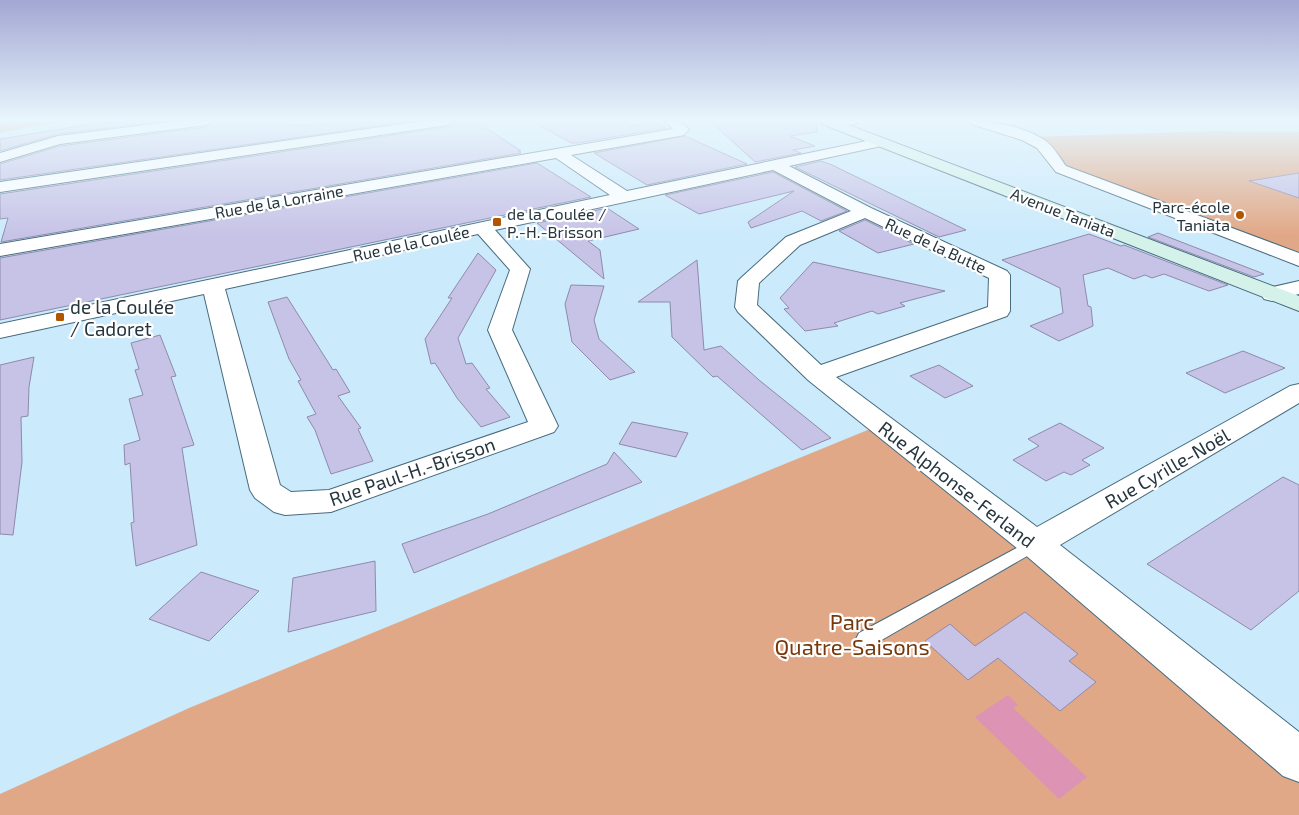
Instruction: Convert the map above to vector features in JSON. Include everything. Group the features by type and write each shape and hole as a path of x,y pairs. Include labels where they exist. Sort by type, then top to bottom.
{"main road":[{"name":"Avenue Taniata","path":"925,159 1299,304"}],"street":[{"path":"0,187 189,159"},
{"name":"Rue de la Lorraine","path":"0,250 517,159"},
{"path":"567,159 624,197"},
{"name":"Rue de la Coulée","path":"0,331 802,159"},
{"path":"1054,159 1062,169 1299,260"},
{"name":"Rue de la Butte","path":"775,165 865,212 1000,275 999,311 817,376"},
{"name":"Rue Alphonse-Ferland","path":"865,212 793,241 749,281 746,307 817,376 1035,544 1299,760"},
{"name":"Rue Paul-H.-Brisson","path":"213,285 266,490 285,504 331,501 544,426 500,330 520,269 482,227"},
{"path":"1272,294 1299,287"},
{"name":"Rue Cyrille-Noël","path":"1035,544 1299,392"}],"lane":[{"path":"866,639 1035,544"}],"green space":[{"name":"Parc-école Taniata","path":"1050,159 1299,159 1299,260 1061,169"},
{"name":"Parc Quatre-Saisons","path":"880,425 1299,760 1299,815 0,815 0,794 189,708"}],"shaded area":[{"path":"1008,695 1018,705 1013,708 1087,777 1059,799 975,717"}],"building":[{"path":"17,159 146,159 0,180 0,164"},
{"path":"233,159 486,159 1,242 8,218 0,219 0,194"},
{"path":"604,159 736,159 747,164 647,185"},
{"path":"752,159 770,159 755,162"},
{"path":"821,161 966,230 939,237 795,167"},
{"path":"537,163 591,197 0,320 0,258"},
{"path":"773,172 847,211 821,221 802,211 751,228 748,222 794,191 699,214 665,195"},
{"path":"1299,173 1299,198 1249,181"},
{"path":"607,208 639,229 588,241 600,250 604,279 537,223"},
{"path":"865,220 914,244 878,253 839,231"},
{"path":"1158,233 1264,274 1254,277 1148,237"},
{"path":"1089,234 1121,246 1124,245 1228,285 1209,291 1164,274 1152,278 1145,275 1134,279 1108,268 1083,275 1088,306 1091,307 1093,326 1059,341 1030,326 1063,313 1060,288 1002,260"},
{"path":"478,253 496,270 458,338 466,364 472,363 490,388 486,389 510,417 481,427 457,398 435,363 431,364 425,339 452,298 448,298"},
{"path":"697,260 704,350 721,346 759,380 831,438 802,450 717,376 713,377 672,337 670,302 638,302"},
{"path":"813,262 945,291 900,303 905,306 878,314 872,311 834,323 838,326 805,331 784,309 789,308 780,298"},
{"path":"571,285 604,286 594,320 599,339 635,372 610,380 572,342 565,304"},
{"path":"287,297 333,370 336,369 350,392 338,396 361,428 358,429 373,461 331,474 315,430 307,417 316,414 298,381 301,380 289,359 268,302"},
{"path":"160,335 176,376 171,377 194,445 182,448 197,545 136,566 131,523 134,522 130,463 125,465 124,445 140,440 129,399 143,395 135,370 139,369 131,343"},
{"path":"1243,351 1285,368 1225,393 1186,373"},
{"path":"34,357 29,387 28,416 21,417 22,462 13,535 0,534 0,365"},
{"path":"939,365 973,386 945,398 910,376"},
{"path":"632,422 688,433 676,457 619,444"},
{"path":"1060,423 1104,448 1082,460 1090,465 1071,475 1064,472 1046,481 1013,460 1039,446 1028,439"},
{"path":"614,452 642,482 414,573 402,544 488,514 607,464"},
{"path":"1283,477 1299,485 1299,591 1251,630 1147,564"},
{"path":"375,561 376,611 288,632 293,578"},
{"path":"201,572 259,591 209,641 149,619"},
{"path":"1025,612 1078,654 1069,661 1096,682 1060,711 998,658 968,680 925,641 950,624 975,646"}],"place":[{"name":"Parc-école Taniata","path":"1240,215"},
{"name":"de la Coulée / P.-H.-Brisson","path":"497,222"},
{"name":"de la Coulée / Cadoret","path":"60,317"}]}
